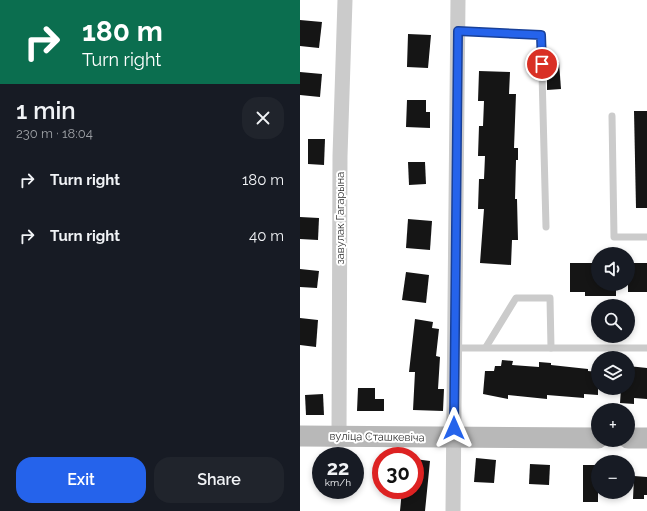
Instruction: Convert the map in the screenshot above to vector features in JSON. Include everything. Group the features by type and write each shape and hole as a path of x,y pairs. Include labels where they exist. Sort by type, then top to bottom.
{"main road":[{"name":"вуліца Сташкевіча","path":"300,436 591,438"},
{"path":"635,438 647,438"}],"street":[{"name":"завулак Гагарына","path":"339,436 340,156 345,0"},
{"path":"454,511 458,0"}],"lane":[{"path":"458,31 541,35 546,227"},
{"path":"612,116 614,237 647,237"},
{"path":"486,348 516,298 550,298 551,348"},
{"path":"455,348 647,348"}],"building":[{"path":"300,20 322,22 319,48 300,46"},
{"path":"408,34 431,35 428,68 407,67"},
{"path":"559,62 561,89 547,90 547,63"},
{"path":"479,71 510,72 509,94 516,94 514,148 518,148 518,160 516,160 515,199 517,199 518,240 512,240 511,265 480,263 484,209 478,209 479,179 484,179 485,156 478,156 479,126 483,126 484,101 478,101"},
{"path":"300,72 322,74 320,97 300,95"},
{"path":"407,100 426,100 426,112 430,112 430,128 406,127"},
{"path":"634,111 647,111 647,208 636,208"},
{"path":"308,139 325,139 324,165 308,164"},
{"path":"408,162 425,162 426,184 409,185"},
{"path":"300,217 319,218 318,240 300,239"},
{"path":"408,219 432,221 430,250 406,248"},
{"path":"570,263 591,263 591,291 616,291 616,296 585,296 585,292 570,292"},
{"path":"635,263 647,263 647,292 628,292 635,291"},
{"path":"300,269 319,271 317,288 300,287"},
{"path":"406,272 429,275 426,303 402,300"},
{"path":"300,318 318,320 316,347 300,345"},
{"path":"415,319 433,322 432,328 439,329 436,356 440,357 438,389 444,389 443,411 413,410 415,372 409,372"},
{"path":"502,360 513,361 512,365 539,367 539,362 551,363 551,365 588,369 588,371 591,371 591,394 584,394 584,398 547,395 547,399 508,395 508,399 483,394 485,371 494,371 495,366 501,366"},
{"path":"635,367 647,368 647,399 634,398 634,403 620,403 621,395 635,395"},
{"path":"358,388 375,388 375,399 384,399 384,411 357,411"},
{"path":"323,394 324,415 306,415 305,395"},
{"path":"476,458 496,460 494,483 474,482"},
{"path":"424,460 430,461 425,511 400,511 401,499 424,499"},
{"path":"530,464 550,465 549,485 529,484"},
{"path":"583,465 591,465 591,499 598,499 598,502 583,502"},
{"path":"635,476 647,477 647,495 644,495 644,499 635,499"}],"route":[{"path":"454,428 458,31 541,35 542,64"}]}
